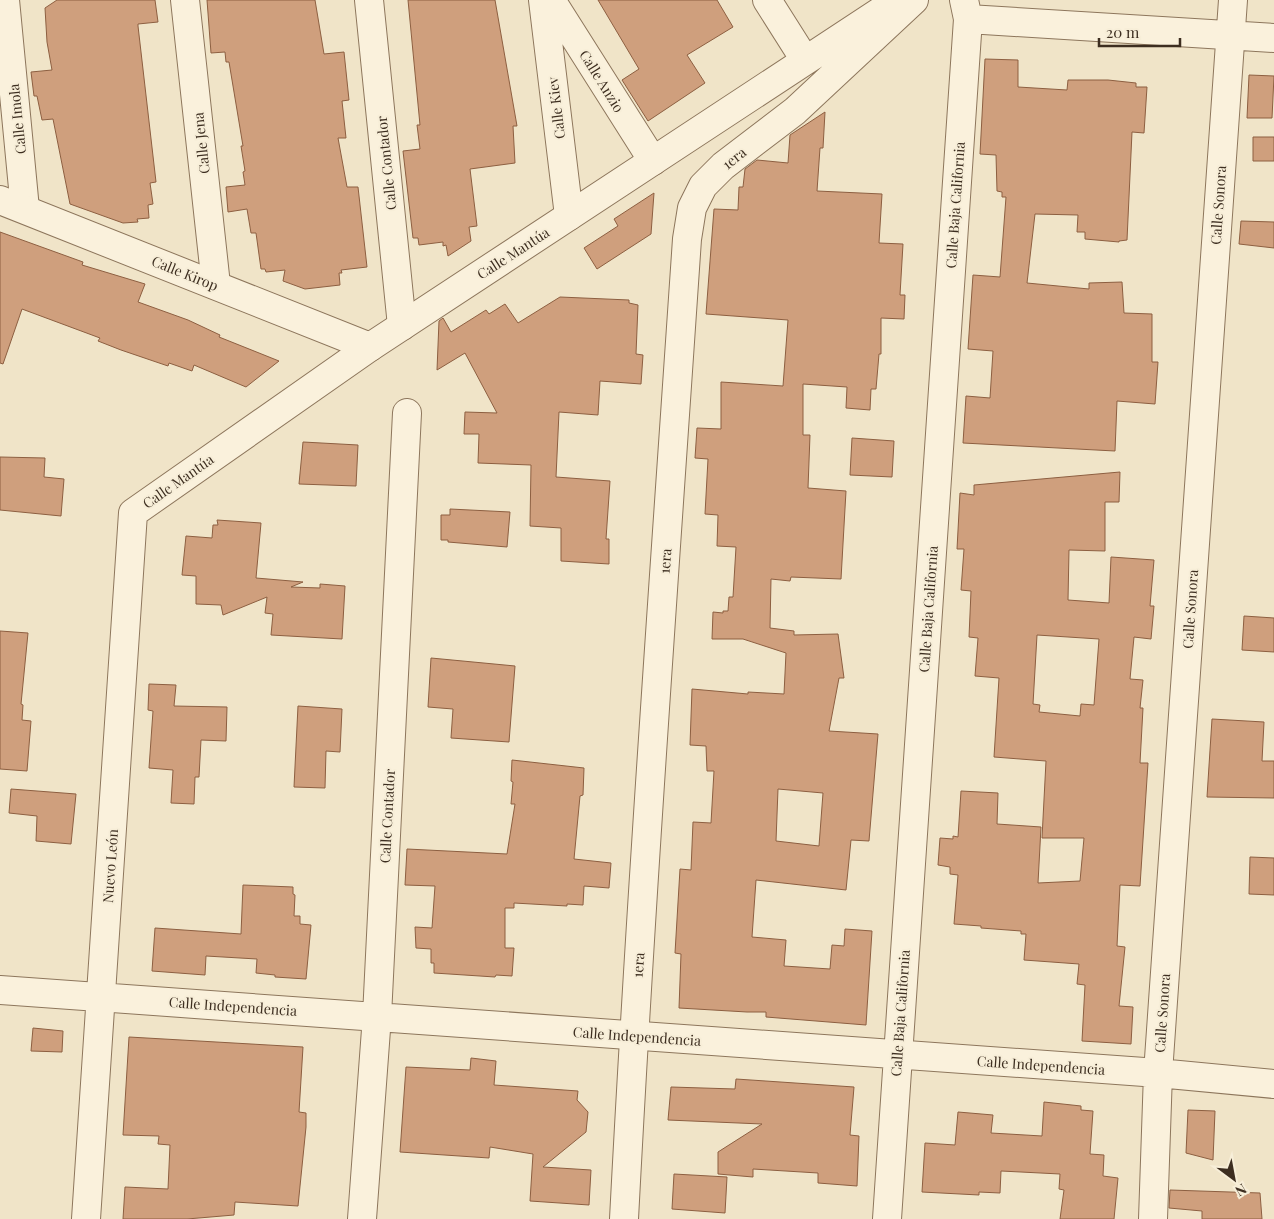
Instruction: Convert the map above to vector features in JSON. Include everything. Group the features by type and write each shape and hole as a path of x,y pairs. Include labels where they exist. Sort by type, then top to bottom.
{"street":[{"name":"Calle Imola","path":"5,0 26,209"},
{"name":"Calle Jena","path":"186,0 216,285"},
{"name":"Calle Contador","path":"370,0 402,326"},
{"name":"Calle Kiev","path":"543,0 569,216"},
{"name":"Calle Anzio","path":"550,0 653,161"},
{"path":"767,0 806,60"},
{"name":"Calle Mantúa","path":"133,513 370,347 897,0"},
{"name":"1era","path":"624,1219 634,1037 687,239 692,208 703,186 723,166 794,111 914,0"},
{"name":"Calle Sonora","path":"1153,1219 1158,1073 1233,0"},
{"path":"966,9 1274,38"},
{"name":"Calle Baja California","path":"887,1219 966,9"},
{"name":"Calle Kirop","path":"0,200 370,347"},
{"name":"Calle Contador","path":"362,1219 377,1016 407,413"},
{"name":"Nuevo León","path":"86,1219 133,513"},
{"name":"Calle Independencia","path":"0,990 377,1016 634,1037 1158,1073 1274,1084"}],"building":[{"path":"57,0 155,0 158,22 138,24 156,182 150,183 153,204 148,205 149,218 137,219 138,222 123,223 70,204 53,119 42,120 37,96 34,96 31,72 52,70 47,42 45,8"},
{"path":"207,0 315,0 324,54 344,52 349,100 342,101 346,138 338,138 347,187 358,187 367,267 341,270 342,273 339,273 340,285 305,289 283,281 285,270 266,272 265,269 261,269 256,233 251,233 247,209 228,212 226,187 245,185 241,146 243,146 229,62 226,62 225,52 211,53"},
{"path":"408,0 495,0 517,126 513,126 515,163 470,169 477,226 469,227 471,241 448,256 446,245 443,246 443,242 419,245 418,238 413,238 403,151 420,149 417,125 420,125"},
{"path":"598,0 717,0 733,27 687,55 705,83 648,121 622,80 639,69"},
{"path":"985,59 1018,60 1018,87 1067,90 1068,80 1108,80 1136,83 1136,87 1147,87 1144,133 1132,132 1127,240 1119,242 1085,239 1085,232 1077,232 1078,215 1035,214 1027,283 1089,289 1089,283 1122,282 1124,313 1152,314 1152,362 1158,362 1155,404 1117,401 1115,451 963,443 966,396 990,398 993,351 968,349 973,275 1000,277 1006,197 1002,197 1002,192 997,191 996,155 980,154"},
{"path":"1249,75 1274,76 1272,118 1247,118"},
{"path":"825,112 823,148 820,148 817,191 882,194 879,243 903,244 900,295 905,295 904,319 881,318 881,354 879,354 876,389 871,389 870,410 846,408 847,387 803,384 803,435 810,435 808,488 846,491 841,579 791,577 790,581 771,579 770,628 794,631 794,635 838,634 844,678 839,678 829,731 878,734 869,841 851,840 846,890 756,880 752,937 786,940 784,966 830,969 832,945 844,946 845,929 872,931 866,1025 766,1017 766,1012 679,1008 681,954 675,953 680,869 691,870 693,822 711,823 714,771 707,771 706,746 690,745 692,689 748,694 748,692 784,694 786,653 743,639 712,639 713,612 723,613 723,611 728,611 729,597 733,597 736,547 717,546 718,515 705,514 708,459 695,458 697,428 721,429 721,382 783,386 788,320 706,314 714,209 738,210 739,187 743,187 745,169 757,160 788,163 790,135","holes":["778,789 823,793 819,846 776,841"]},
{"path":"1253,137 1274,137 1274,161 1253,161"},
{"path":"654,193 651,234 597,269 584,248 618,226 614,219"},
{"path":"1241,221 1274,222 1274,248 1239,244"},
{"path":"0,232 83,262 82,265 145,284 138,302 188,320 220,335 219,337 279,361 246,387 194,365 192,371 169,363 168,366 121,350 98,341 100,338 22,309 3,364 0,363"},
{"path":"560,297 629,300 629,303 638,305 636,354 643,355 641,384 600,381 598,415 559,412 556,477 610,481 606,539 609,539 609,564 561,561 561,528 530,526 531,465 478,463 479,434 464,434 465,412 497,413 465,353 437,370 439,321 443,318 451,332 486,310 489,314 505,304 518,323"},
{"path":"852,438 894,441 892,477 850,475"},
{"path":"303,442 358,445 356,486 299,484"},
{"path":"0,457 45,458 44,477 64,479 61,516 0,510"},
{"path":"1120,472 1119,502 1105,502 1105,551 1069,550 1068,600 1109,603 1111,557 1154,560 1150,606 1154,606 1151,639 1134,637 1130,679 1143,680 1140,708 1143,708 1140,763 1148,763 1140,886 1120,885 1117,946 1125,947 1119,1006 1133,1007 1131,1044 1082,1041 1085,985 1077,984 1079,964 1024,960 1026,934 1021,934 1021,931 954,924 958,875 950,874 950,867 938,865 940,838 953,839 953,836 958,837 961,791 998,793 997,824 1041,827 1038,883 1080,881 1084,838 1042,838 1046,761 994,757 999,678 975,676 978,638 969,637 971,591 961,590 964,549 957,549 960,493 974,495 974,485","holes":["1037,635 1099,639 1094,705 1081,704 1080,716 1039,712 1040,705 1033,704"]},
{"path":"450,509 510,512 507,547 441,540 441,515 450,515"},
{"path":"217,520 261,523 256,578 303,582 291,587 320,588 320,584 345,586 342,639 271,635 273,614 265,613 267,597 223,615 221,605 196,604 196,576 182,575 186,536 212,538 213,525 218,525"},
{"path":"1244,616 1274,618 1274,652 1242,650"},
{"path":"0,631 28,633 21,704 23,705 22,720 31,721 27,771 0,769"},
{"path":"431,658 515,666 509,742 451,738 453,709 428,707"},
{"path":"149,684 176,685 174,706 227,707 226,741 201,740 199,777 195,777 194,804 171,803 173,770 149,768 153,711 148,710"},
{"path":"298,706 342,709 340,752 326,751 325,788 294,787"},
{"path":"1212,719 1264,722 1262,761 1274,761 1274,798 1207,797"},
{"path":"512,760 584,768 583,795 580,796 574,859 611,863 609,888 584,886 583,905 514,903 514,908 505,908 505,948 514,948 512,976 496,975 495,977 434,973 434,963 431,963 431,949 416,948 415,927 432,928 435,886 405,885 407,849 507,854 515,804 511,804"},
{"path":"11,789 76,794 71,844 36,841 37,816 9,813"},
{"path":"1250,857 1274,858 1274,895 1249,894"},
{"path":"243,885 293,887 293,894 295,895 294,916 300,916 300,924 311,925 306,979 275,977 275,975 256,973 257,959 206,956 205,975 152,971 155,928 241,934"},
{"path":"33,1028 63,1031 62,1052 31,1051"},
{"path":"129,1037 303,1047 299,1112 306,1113 306,1127 298,1206 235,1202 234,1215 187,1219 123,1219 125,1187 168,1189 170,1145 158,1144 159,1136 123,1135"},
{"path":"471,1058 496,1061 494,1085 578,1091 577,1100 588,1112 586,1132 543,1167 591,1170 589,1205 530,1201 533,1154 490,1147 489,1158 400,1152 406,1067 470,1070"},
{"path":"736,1079 854,1087 850,1135 859,1136 857,1186 818,1183 818,1173 753,1169 753,1177 718,1174 718,1152 762,1124 668,1120 671,1087 735,1089"},
{"path":"1044,1102 1081,1106 1081,1110 1093,1111 1090,1154 1104,1155 1103,1176 1118,1178 1114,1219 1060,1219 1064,1190 1059,1189 1060,1174 1001,1171 1000,1193 979,1192 979,1195 922,1192 925,1143 955,1145 958,1112 993,1115 991,1133 1042,1136"},
{"path":"1188,1110 1215,1111 1213,1160 1186,1153"},
{"path":"674,1174 727,1177 725,1213 672,1209"},
{"path":"1170,1190 1260,1193 1262,1219 1202,1219 1202,1211 1169,1208"}]}
